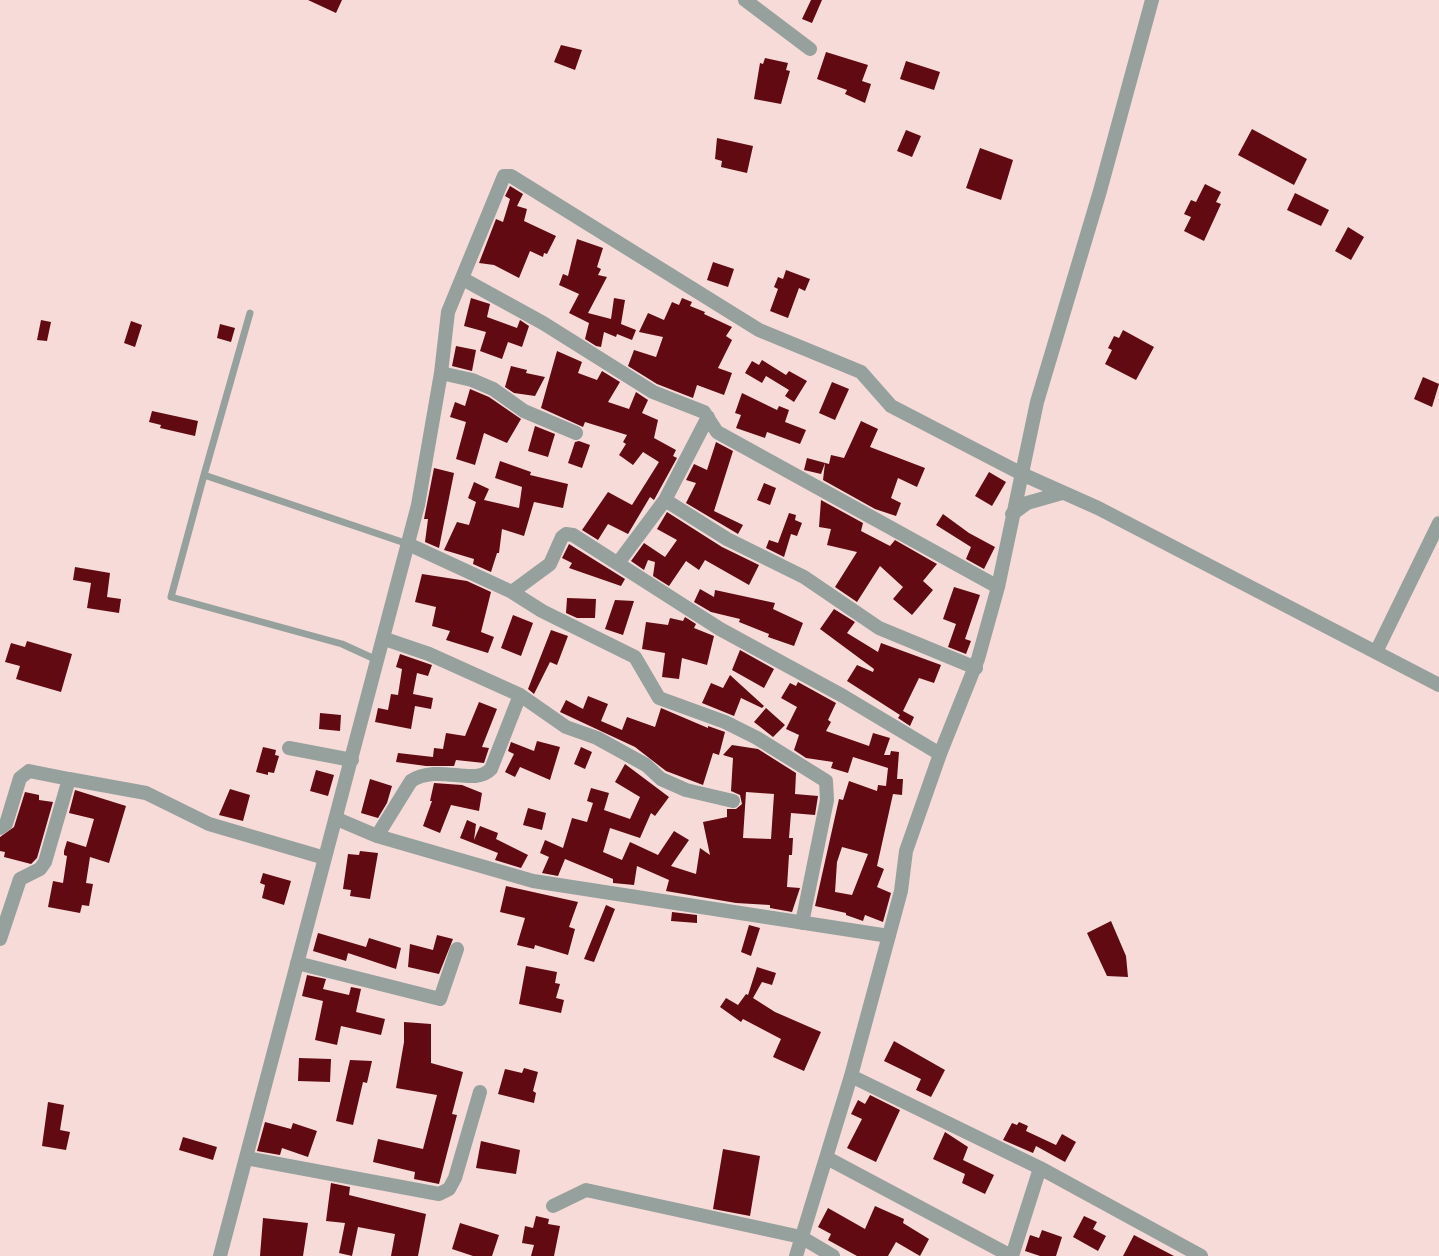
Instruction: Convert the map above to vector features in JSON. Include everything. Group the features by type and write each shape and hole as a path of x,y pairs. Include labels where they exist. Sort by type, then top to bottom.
{"street":[{"path":"745,0 810,49"},
{"path":"796,1256 851,1076 901,891 906,851 940,754 976,668 998,586 1037,402 1100,191 1152,0"},
{"path":"220,1256 385,639 408,544 441,373 448,312 504,176 511,176 759,330 861,372 891,406 1023,475 1098,508 1439,685"},
{"path":"463,279 543,323 653,392 704,412 717,432 998,586"},
{"path":"441,373 472,380 493,389 524,411 576,434"},
{"path":"618,563 665,500 708,417"},
{"path":"1012,514 1027,503 1062,493"},
{"path":"665,500 727,539 804,577 879,628 976,668"},
{"path":"1376,652 1439,523"},
{"path":"512,592 550,564 566,534 573,535 720,629 843,696 940,754"},
{"path":"408,544 512,592 542,611 634,657 659,699 725,723 757,738 826,782 827,800 802,923"},
{"path":"385,639 429,654 520,695 567,727 597,738 646,765 661,779 686,790 733,801"},
{"path":"377,836 411,781 420,776 438,772 478,777 486,774 491,769 520,695"},
{"path":"289,748 352,760"},
{"path":"0,828 6,824 20,778 29,771 146,793 209,824 325,858"},
{"path":"1,932 20,879 40,869 45,862 69,779"},
{"path":"337,819 377,836 533,881 889,936"},
{"path":"297,963 435,999 443,996 457,949"},
{"path":"851,1076 1040,1168 1201,1256"},
{"path":"246,1158 439,1194 449,1189 455,1178 480,1092"},
{"path":"827,1158 1012,1256 1040,1168"},
{"path":"553,1206 586,1190 801,1237 833,1256"}],"lane":[{"path":"250,313 171,597 342,644 378,660"},
{"path":"204,474 408,544"}],"building":[{"path":"308,0 342,0 336,13"},
{"path":"811,0 822,0 812,23 802,19"},
{"path":"561,45 582,50 575,70 554,62"},
{"path":"826,52 868,65 862,81 871,84 865,103 845,94 847,90 817,79"},
{"path":"765,58 788,63 786,70 790,71 781,104 754,99 760,63 763,64"},
{"path":"906,61 940,72 934,90 900,79"},
{"path":"1252,129 1307,159 1294,185 1238,155"},
{"path":"906,130 921,136 912,157 897,151"},
{"path":"717,138 753,146 747,173 721,167 722,161 715,159"},
{"path":"980,148 1013,160 1001,200 966,188"},
{"path":"1205,184 1221,192 1216,202 1221,204 1204,241 1184,231 1191,217 1184,214 1191,200 1196,202"},
{"path":"510,186 523,194 517,206 527,209 524,221 556,236 547,254 544,253 543,257 530,251 519,278 494,265 479,263 496,219 503,222 510,199 505,196"},
{"path":"1295,193 1329,210 1321,226 1287,210"},
{"path":"1348,227 1364,237 1351,260 1335,251"},
{"path":"577,239 603,248 597,267 601,269 598,275 607,277 588,313 611,319 614,298 625,300 621,324 636,330 632,340 604,332 601,347 596,346 585,339 589,323 569,313 579,294 559,285 563,274 568,276"},
{"path":"713,262 734,269 728,287 707,280"},
{"path":"786,270 810,279 805,291 799,288 788,318 770,311 778,289 774,287 778,277 783,279"},
{"path":"471,298 490,304 487,317 517,328 520,320 529,326 522,347 508,342 502,359 480,351 486,332 464,326"},
{"path":"682,298 692,302 690,306 732,327 726,336 732,340 718,368 732,373 724,395 697,385 693,398 657,384 628,366 634,350 656,357 663,337 639,332 648,313 664,320 672,302 679,305"},
{"path":"41,320 51,322 47,341 37,340"},
{"path":"131,321 142,325 135,347 124,343"},
{"path":"220,324 235,328 231,342 217,338"},
{"path":"1123,330 1154,347 1136,380 1105,364 1112,350 1108,348 1114,336 1119,338"},
{"path":"456,346 476,350 472,371 452,366"},
{"path":"557,351 582,362 578,373 597,380 602,371 620,382 608,402 629,409 636,392 648,400 642,413 658,420 654,438 676,450 673,456 677,458 654,500 650,497 628,534 608,524 598,540 582,530 608,492 632,505 659,462 643,452 633,465 619,455 626,444 623,442 627,435 585,422 583,427 541,408"},
{"path":"762,360 786,375 789,371 807,381 794,402 785,396 789,390 766,376 762,383 745,373 752,361 759,365"},
{"path":"511,366 527,370 526,373 545,377 535,396 514,393 505,387"},
{"path":"1423,377 1439,384 1432,407 1414,399"},
{"path":"832,382 849,389 835,420 819,413"},
{"path":"470,389 489,397 521,419 507,443 484,433 475,465 456,459 466,422 450,417 455,402 465,406"},
{"path":"742,393 777,410 779,406 789,410 785,422 806,430 800,444 767,432 765,438 736,428 741,415 735,413"},
{"path":"152,411 198,421 195,436 160,428 161,425 149,422"},
{"path":"861,421 878,429 870,447 925,468 917,487 898,478 891,498 901,503 896,516 875,509 823,480 825,463 821,474 804,470 807,458 829,464 831,455 844,458"},
{"path":"535,426 555,434 548,457 528,451"},
{"path":"575,442 590,445 582,468 568,463"},
{"path":"716,442 733,451 714,511 743,525 738,534 686,503 696,483 686,480 694,464 707,470"},
{"path":"500,461 531,472 530,475 568,484 563,508 534,502 524,536 502,529 499,553 497,553 491,572 473,564 474,559 444,550 457,522 469,525 476,502 468,498 474,482 489,489 484,500 519,508 522,487 495,478"},
{"path":"434,468 454,473 439,548 425,542 428,519 424,519"},
{"path":"989,472 1006,482 992,506 975,496"},
{"path":"764,483 776,488 770,505 757,500"},
{"path":"821,500 863,523 861,531 890,546 895,540 937,564 923,581 933,590 912,615 893,599 903,587 880,566 857,602 835,587 857,552 827,545 831,529 819,527"},
{"path":"667,512 722,547 759,565 749,585 705,560 699,570 686,561 669,586 653,576 655,562 648,560 644,570 631,561 644,543 665,557 677,540 657,529"},
{"path":"789,513 796,515 795,520 802,523 797,536 791,534 784,557 766,548 769,540 778,543"},
{"path":"943,514 969,533 995,547 984,569 966,559 971,547 936,525"},
{"path":"569,544 625,579 621,586 569,568 572,563 562,558"},
{"path":"75,567 110,573 107,597 121,599 119,613 87,608 91,583 73,580"},
{"path":"422,574 467,581 491,592 481,632 494,637 488,653 446,640 450,631 432,626 436,607 415,602"},
{"path":"954,587 980,595 965,639 971,641 966,654 948,647 956,624 943,619"},
{"path":"700,589 714,597 715,590 775,603 773,609 803,623 794,646 768,637 769,634 739,622 740,619 711,612 694,602"},
{"path":"567,598 596,599 595,618 577,618 566,613"},
{"path":"615,600 634,601 623,635 605,629"},
{"path":"834,609 855,622 847,633 878,652 881,643 941,665 934,683 919,678 903,711 914,717 910,726 898,718 900,715 847,681 857,665 873,672 874,669 820,629"},
{"path":"513,615 533,623 521,656 501,648"},
{"path":"685,617 696,624 694,628 714,636 707,665 682,658 679,679 662,677 665,653 642,649 646,622 668,625 670,618 683,621"},
{"path":"551,630 568,636 557,665 550,662 534,694 528,689"},
{"path":"27,641 72,654 61,692 16,679 20,666 5,662 11,643 25,647"},
{"path":"740,650 774,669 764,688 732,670"},
{"path":"400,654 432,665 428,676 417,673 413,694 433,698 431,709 415,706 411,729 375,722 378,708 388,710 391,694 398,695 402,669 396,667"},
{"path":"730,675 764,706 762,708 741,698 734,716 702,703 711,683 723,688"},
{"path":"798,682 836,703 828,720 831,722 826,731 869,746 873,733 890,738 884,755 890,755 891,751 899,752 897,779 903,779 902,795 893,794 877,866 884,869 877,887 891,893 883,922 865,915 863,921 846,915 846,913 815,906 839,799 843,800 849,781 877,791 878,785 886,786 888,768 853,757 848,773 831,768 833,762 806,758 794,750 799,735 786,729 797,707 781,698 790,683 796,686","holes":["842,847 868,854 852,895 835,892 837,862"]},
{"path":"588,696 608,704 601,721 622,730 627,717 655,727 661,708 708,728 708,726 725,732 719,755 713,753 703,785 666,771 635,747 560,712 566,700 583,709"},
{"path":"479,702 497,709 482,747 489,748 484,763 456,760 454,766 426,766 396,762 398,753 433,757 434,748 443,749 446,733 465,736"},
{"path":"766,708 785,725 773,737 754,722"},
{"path":"320,713 341,715 340,731 319,729"},
{"path":"537,741 560,747 550,780 520,767 515,777 505,772 514,754 508,751 511,742 534,751"},
{"path":"732,745 758,749 796,773 795,794 818,796 815,815 791,813 789,838 793,838 792,855 789,855 787,887 800,888 792,912 770,908 770,905 736,903 666,891 669,880 637,866 634,885 613,883 613,879 565,859 558,876 542,873 549,857 540,853 545,840 563,848 572,818 587,822 593,803 587,801 591,788 609,793 604,810 630,819 640,797 615,782 625,764 669,797 655,816 651,813 640,838 610,828 603,852 622,860 630,842 658,855 674,831 689,840 671,866 696,874 700,848 710,855 703,822 727,817 727,809 736,809 742,804 740,795 731,791 733,758 723,755","holes":["746,792 774,794 771,839 743,838"]},
{"path":"263,747 276,750 275,755 279,756 274,773 268,772 268,775 256,772"},
{"path":"581,747 592,752 585,769 574,764"},
{"path":"316,770 334,775 328,796 310,791"},
{"path":"370,779 392,786 387,803 378,818 361,813"},
{"path":"434,783 462,785 482,793 479,811 451,805 440,833 423,826 432,801 430,801"},
{"path":"230,789 250,795 243,821 219,815"},
{"path":"75,790 126,806 109,863 90,857 86,883 93,884 89,906 82,905 80,913 48,907 53,881 63,883 67,856 64,855 64,851 67,841 86,847 94,819 69,813"},
{"path":"25,792 39,795 39,800 53,802 37,858 31,864 4,857 5,852 0,851 0,837 14,827"},
{"path":"528,808 546,813 542,830 523,825"},
{"path":"467,820 476,824 474,840 480,826 498,833 496,839 528,855 521,868 495,860 498,853 460,838"},
{"path":"360,851 378,853 370,899 350,896 351,890 343,889 348,854 359,855"},
{"path":"263,873 291,881 284,905 262,898 265,885 260,883"},
{"path":"506,886 578,902 569,927 575,929 568,955 535,945 534,949 517,945 525,918 500,912"},
{"path":"606,905 615,909 594,962 584,959"},
{"path":"672,912 697,915 697,923 671,921"},
{"path":"1111,921 1126,956 1128,977 1107,976 1087,933"},
{"path":"749,925 760,928 751,956 741,952"},
{"path":"318,933 366,947 369,938 401,948 396,969 348,953 346,961 313,951"},
{"path":"437,935 453,939 439,974 408,967 410,944 433,950"},
{"path":"526,966 557,972 555,983 560,984 556,998 564,1000 561,1013 519,1004"},
{"path":"757,967 776,973 772,985 762,982 753,998 775,1012 821,1032 804,1071 773,1057 781,1039 743,1019 741,1022 720,1007 726,998 738,1005 746,994 748,995"},
{"path":"307,975 326,979 323,989 349,995 351,987 361,989 356,1012 385,1019 381,1035 341,1026 337,1045 315,1040 323,1001 302,996"},
{"path":"404,1022 431,1024 431,1063 463,1072 452,1114 457,1115 439,1184 414,1179 415,1172 373,1162 378,1139 423,1149 437,1095 396,1088 404,1042"},
{"path":"894,1041 945,1070 931,1097 916,1090 921,1079 884,1061"},
{"path":"299,1058 331,1059 330,1082 298,1081"},
{"path":"350,1060 372,1061 367,1083 363,1082 353,1125 336,1121"},
{"path":"524,1068 538,1072 533,1091 536,1093 534,1103 498,1094 505,1069 522,1073"},
{"path":"870,1095 900,1110 876,1162 847,1148 862,1119 851,1114 858,1100 865,1104"},
{"path":"48,1102 64,1105 60,1130 70,1132 66,1150 42,1146"},
{"path":"265,1122 291,1129 293,1123 317,1131 308,1157 282,1148 280,1155 257,1151"},
{"path":"1019,1122 1028,1126 1026,1131 1056,1145 1062,1134 1076,1142 1065,1162 1036,1146 1033,1153 1003,1140 1012,1123 1017,1125"},
{"path":"945,1132 968,1147 963,1160 994,1175 985,1194 962,1183 965,1174 933,1159"},
{"path":"183,1137 217,1147 213,1160 179,1150"},
{"path":"481,1141 520,1150 516,1174 476,1168"},
{"path":"723,1149 760,1156 750,1216 713,1209"},
{"path":"331,1183 350,1187 349,1195 426,1214 418,1256 391,1256 395,1234 358,1227 352,1256 339,1253 345,1223 326,1221"},
{"path":"875,1206 904,1219 903,1223 929,1239 920,1256 896,1242 888,1256 857,1256 828,1240 831,1234 818,1227 828,1208 865,1229"},
{"path":"536,1216 549,1219 548,1224 560,1226 554,1256 531,1256 534,1245 522,1243 525,1226 533,1228"},
{"path":"1084,1216 1097,1222 1093,1229 1106,1236 1098,1251 1073,1237"},
{"path":"263,1218 308,1223 303,1256 260,1256"},
{"path":"460,1223 499,1235 492,1256 473,1256 452,1249"},
{"path":"1042,1230 1062,1237 1056,1256 1040,1256 1025,1251 1030,1235 1039,1238"},
{"path":"1134,1235 1174,1256 1123,1256"}]}
